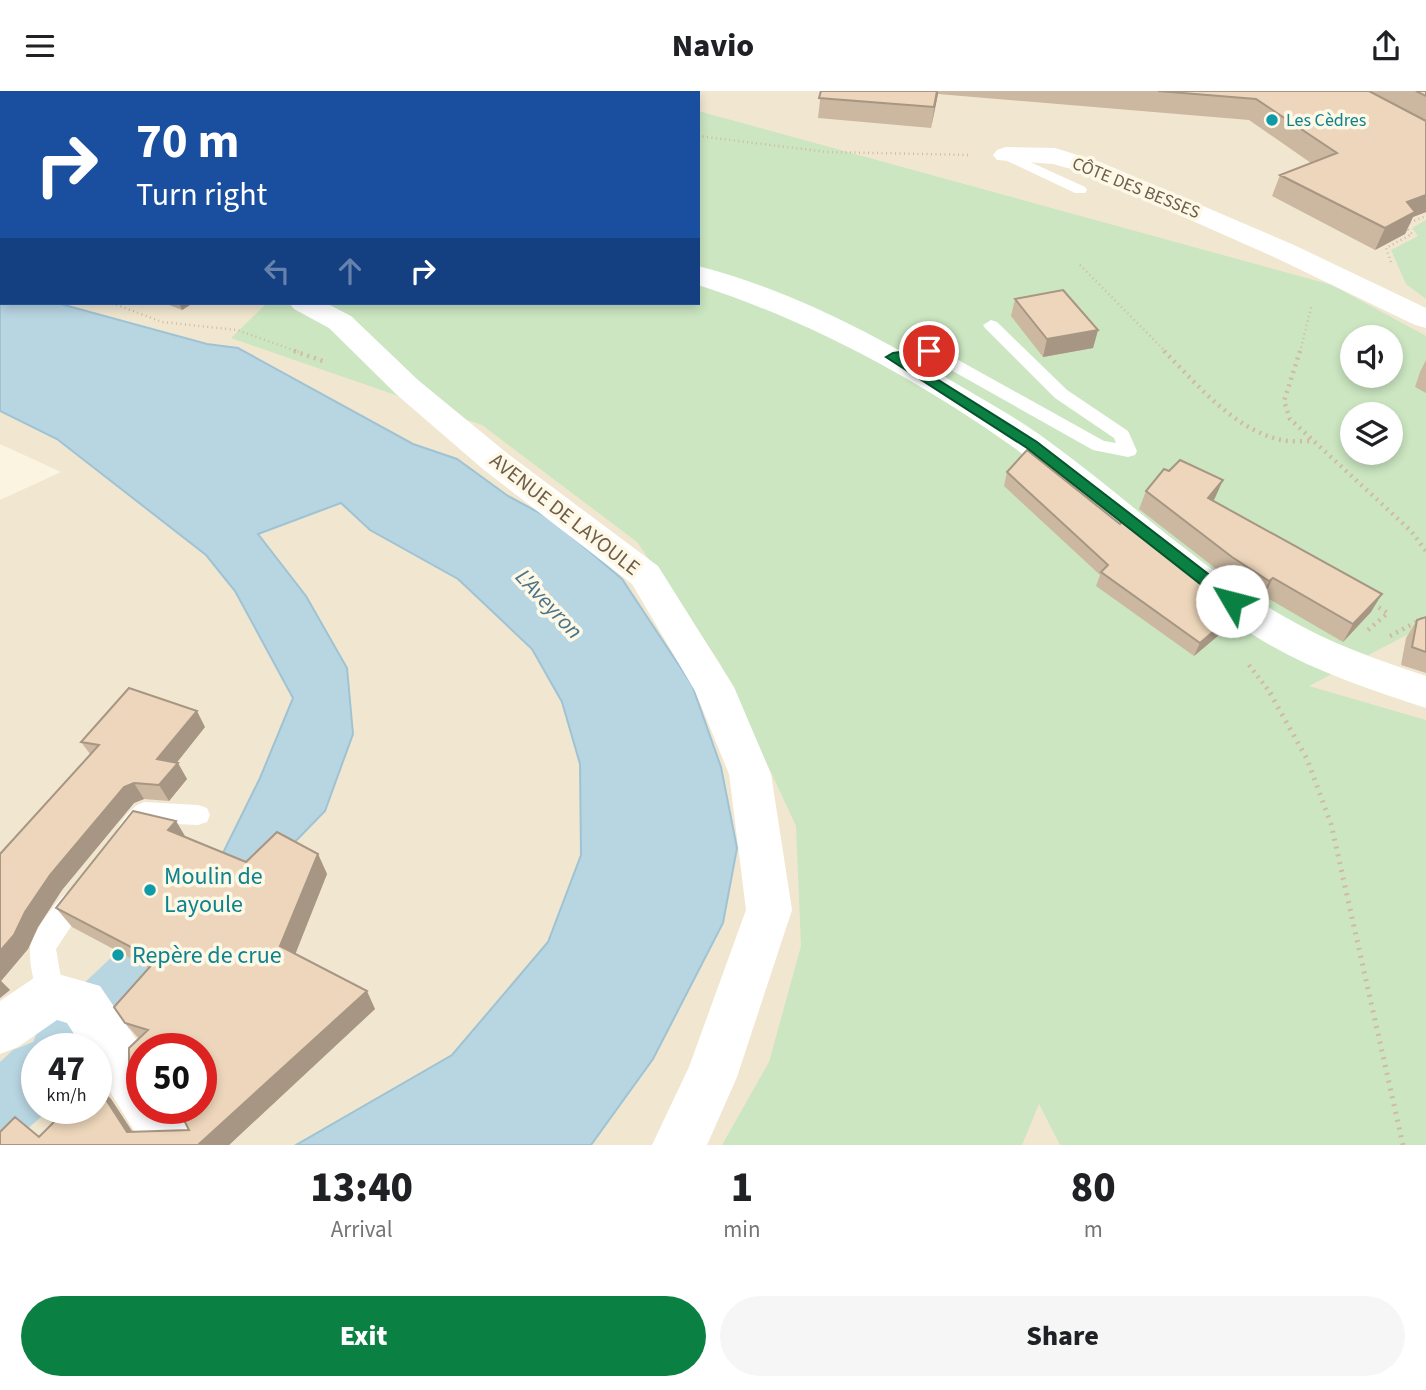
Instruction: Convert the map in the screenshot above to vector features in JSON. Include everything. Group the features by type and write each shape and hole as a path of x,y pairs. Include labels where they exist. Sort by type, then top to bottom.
{"street":[{"name":"CÔTE DES BESSES","path":"1006,155 1055,156 1091,167 1284,251 1426,319"},
{"path":"700,276 734,286 832,325 893,357 1032,445 1154,543 1252,616 1339,662 1426,692"},
{"name":"AVENUE DE LAYOULE","path":"307,305 340,321 407,387 486,454 645,575 714,687 750,774 769,910 711,1077 679,1145"},
{"path":"0,1030 67,999 112,1047 126,1069"},
{"path":"160,1124 174,1145"}],"lane":[{"path":"1006,155 1080,190"},
{"path":"893,357 929,351 1099,446 1128,451 1122,435 1061,394 991,325"},
{"path":"113,852 144,812 198,815"},
{"path":"67,999 43,948 57,923 97,872"}],"path":[{"path":"700,136 827,152 1006,155"},
{"path":"1386,248 1412,234 1404,225 1426,216"},
{"path":"1080,265 1212,399 1246,425 1281,440 1315,441"},
{"path":"1315,293 1295,371 1284,401 1290,419 1411,531 1426,551"},
{"path":"118,305 162,322 237,330 333,364"},
{"path":"1359,638 1388,613 1365,599"},
{"path":"1242,659 1273,694 1300,738 1331,817 1403,1145"}],"shaded area":[{"path":"700,91 1426,91 1426,1145 0,1145 0,500 61,472 0,444 0,305 700,305"}],"green space":[{"path":"700,112 1332,285 1426,336 1426,625 1309,686 1426,720 1426,1145 1060,1145 1039,1104 1022,1145 722,1145 769,1062 801,946 796,826 720,663 637,542 482,425 231,338 265,305 700,305"},
{"path":"1426,220 1426,299 1406,284 1391,250 1418,236 1412,228"}],"water":[{"name":"L'Aveyron","path":"0,305 64,305 207,344 238,348 413,444 457,459 508,496 551,519 622,579 692,685 721,767 737,848 723,923 653,1059 591,1145 296,1145 452,1055 548,942 581,855 580,764 562,702 532,649 458,579 370,530 341,503 258,534 306,596 347,668 353,734 325,811 218,921 217,865 260,778 293,698 235,591 206,555 57,439 0,411"}],"building":[{"path":"821,91 937,91 934,107 819,98"},
{"path":"1158,91 1369,91 1426,121 1426,195 1407,202 1415,212 1385,228 1280,175 1337,153 1256,99"},
{"path":"1063,290 1098,330 1047,339 1015,299"},
{"path":"1027,450 1120,524 1122,521 1238,610 1200,643 1101,572 1108,565 1007,472"},
{"path":"1180,460 1223,480 1208,498 1382,594 1353,624 1273,578 1269,581 1232,557 1146,491 1164,469 1169,471"},
{"path":"1426,617 1426,652 1412,647 1417,620"},
{"path":"129,688 197,711 157,759 178,763 159,785 134,783 124,787 50,875 25,912 14,935 0,951 0,854 99,745 81,742"},
{"path":"133,811 176,821 168,830 246,862 277,832 318,854 280,946 367,991 198,1145 0,1145 0,1132 15,1117 39,1137 52,1124 112,1124 112,1109 127,1132 189,1130 186,1124 217,1124 217,1033 145,1033 148,1030 125,1023 114,1007 156,960 56,908"}],"waterway":[{"path":"79,1033 197,917"},
{"path":"0,1108 21,1089"}],"place":[{"name":"Les Cèdres","path":"1272,120"},
{"name":"Moulin de Layoule","path":"150,890"},
{"name":"Repère de crue","path":"118,955"}],"route":[{"path":"929,351 893,357 1032,445 1154,543 1232,601"}]}
